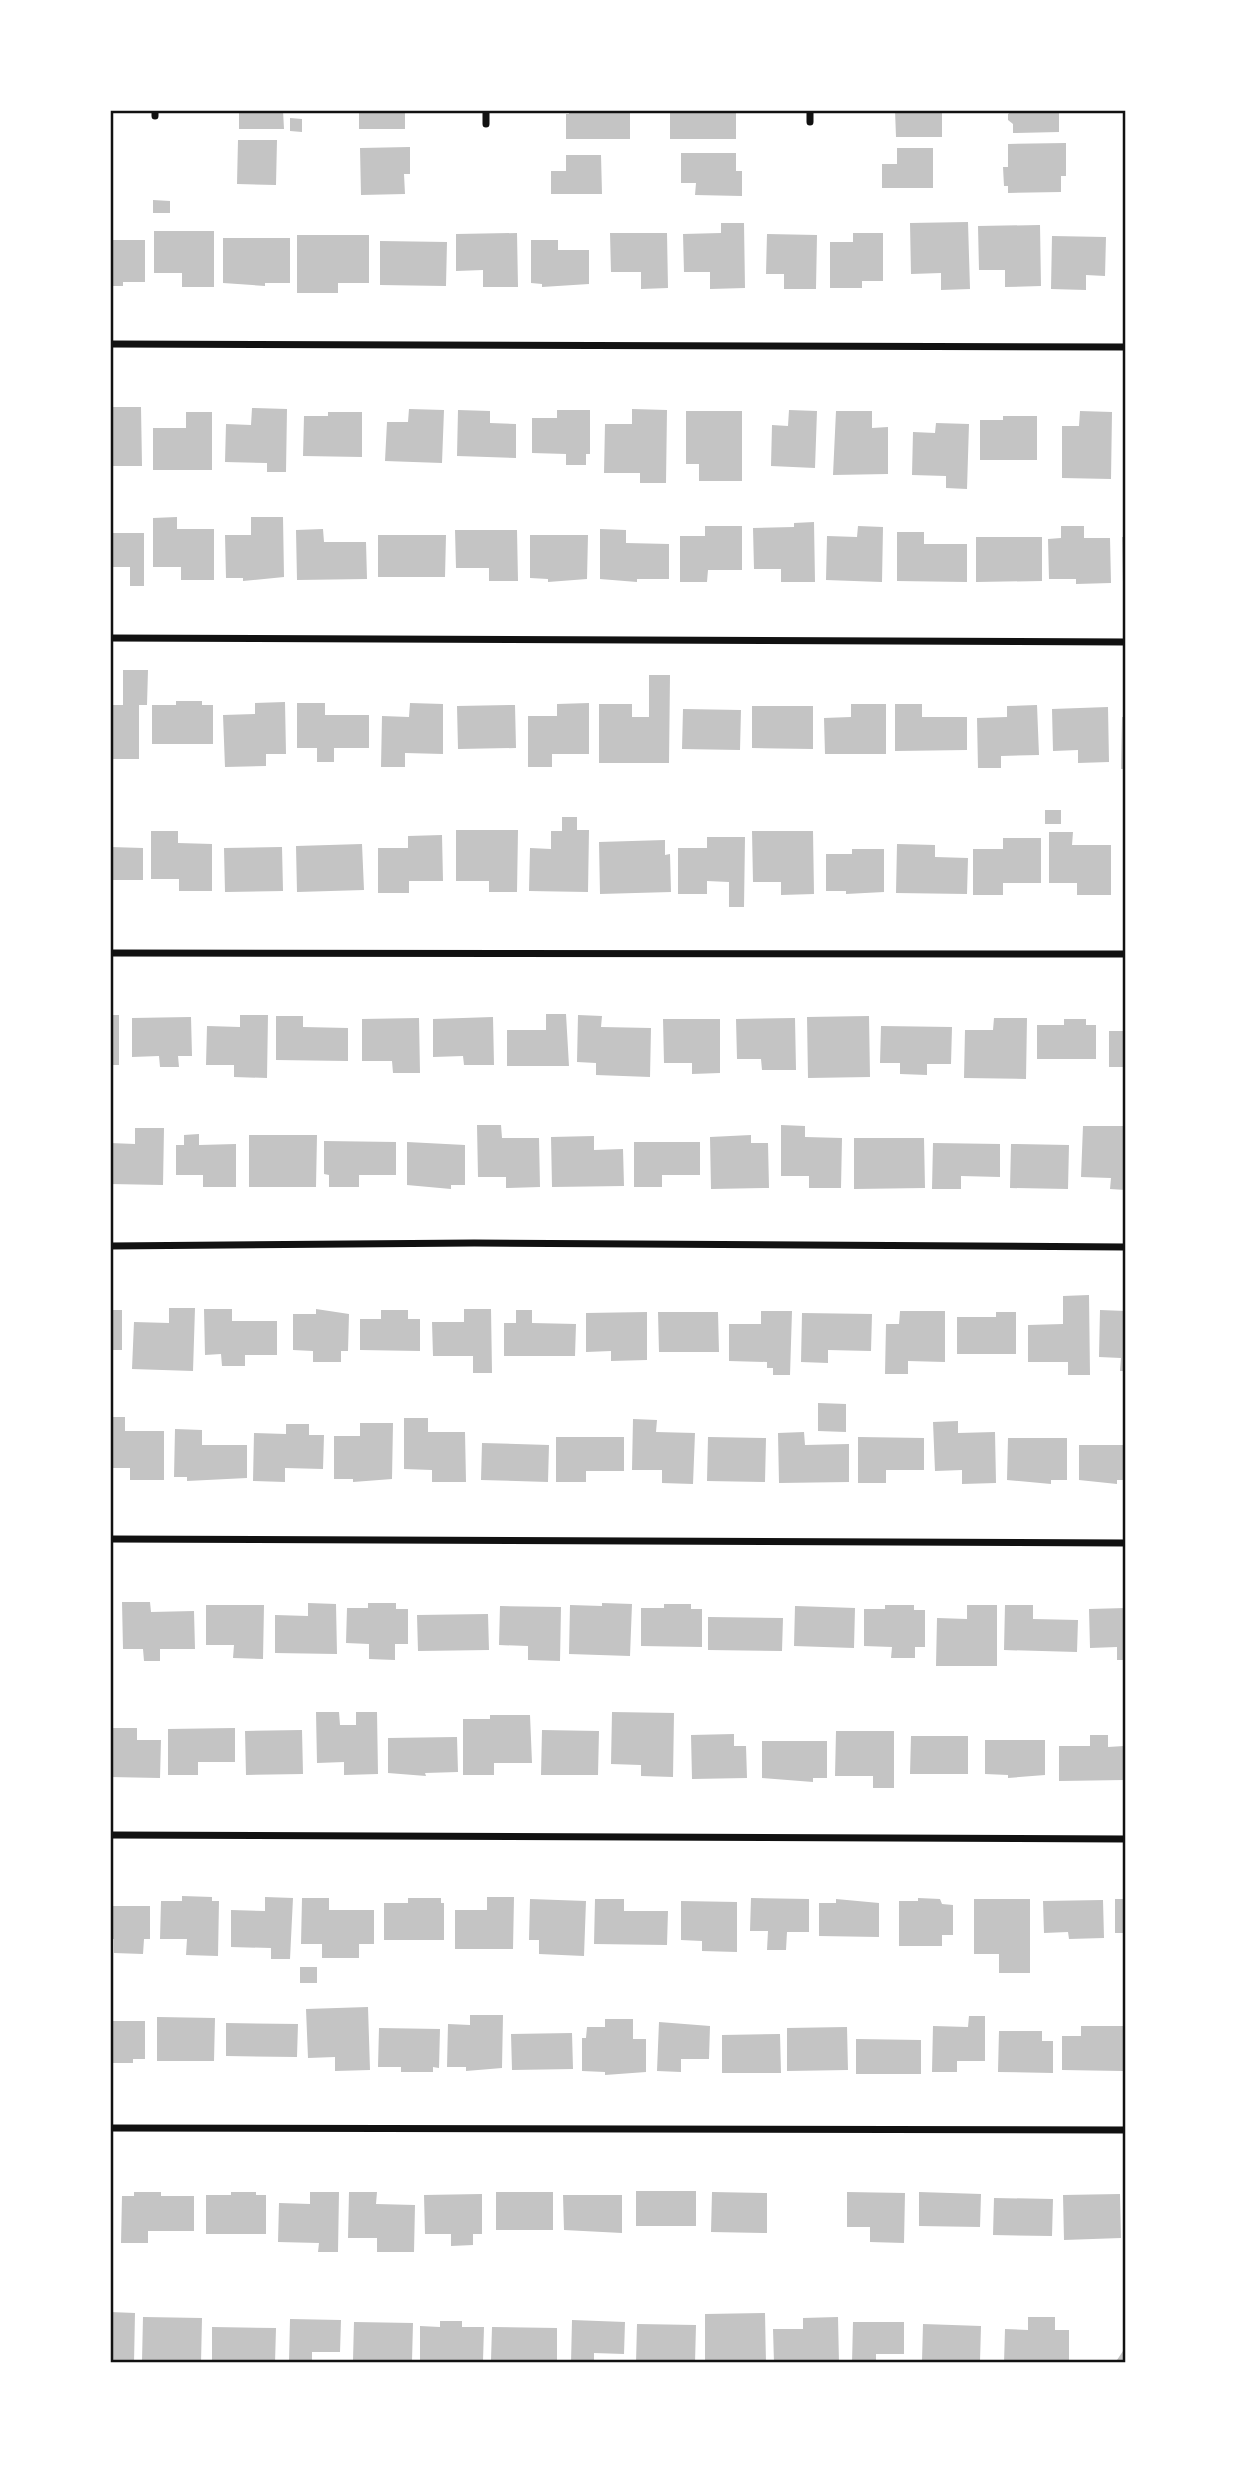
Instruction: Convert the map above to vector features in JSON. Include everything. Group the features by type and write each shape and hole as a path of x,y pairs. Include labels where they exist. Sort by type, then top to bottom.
{"street":[{"path":"486,110 486,124"},
{"path":"810,110 810,122"},
{"path":"110,344 1126,347"},
{"path":"110,638 1126,642"},
{"path":"110,953 1126,954"},
{"path":"110,1246 488,1243 1126,1247"},
{"path":"110,1539 1126,1543"},
{"path":"110,1835 1126,1839"},
{"path":"110,2128 1126,2130"}],"building":[{"path":"239,110 283,110 284,129 239,129"},
{"path":"359,110 405,110 405,129 359,129"},
{"path":"569,110 630,110 630,139 566,139 566,114 569,114"},
{"path":"670,110 736,110 736,139 670,139"},
{"path":"895,110 942,110 942,137 896,137"},
{"path":"1013,110 1059,110 1059,132 1013,133 1013,124 1008,120 1008,114"},
{"path":"290,118 302,119 302,132 290,131"},
{"path":"238,140 277,140 276,185 237,184"},
{"path":"1066,143 1066,176 1061,176 1061,192 1008,193 1008,186 1004,186 1003,167 1008,167 1008,144"},
{"path":"410,147 410,174 404,174 405,194 361,195 360,148"},
{"path":"897,148 933,148 933,188 882,188 882,164 897,164"},
{"path":"681,153 736,153 736,171 742,171 742,196 695,195 696,183 681,183"},
{"path":"566,155 601,155 602,194 551,194 551,171 566,171"},
{"path":"153,200 170,201 170,213 153,213"},
{"path":"968,222 970,289 941,290 941,273 911,274 910,223"},
{"path":"721,223 744,223 745,288 710,289 710,272 684,272 683,234 721,233"},
{"path":"1040,225 1041,286 1005,287 1005,270 979,270 978,226"},
{"path":"154,231 214,231 214,287 182,287 182,273 154,273"},
{"path":"517,233 518,287 483,287 483,270 456,271 456,234"},
{"path":"610,233 667,233 668,288 641,289 641,272 611,272"},
{"path":"853,233 883,233 883,281 862,281 862,288 830,288 830,242 853,242"},
{"path":"767,234 817,235 816,289 784,289 784,274 766,274"},
{"path":"297,235 369,235 369,283 338,283 338,293 297,293"},
{"path":"1052,236 1106,237 1105,276 1086,275 1086,290 1051,289"},
{"path":"223,238 290,238 290,283 265,283 265,286 223,283"},
{"path":"110,240 145,240 145,282 123,282 123,286 110,286"},
{"path":"531,240 558,240 558,250 589,250 589,284 542,287 542,284 531,283"},
{"path":"380,241 447,242 446,286 380,285"},
{"path":"110,407 141,407 142,466 110,466"},
{"path":"252,408 287,409 286,472 267,472 267,463 225,462 226,424 251,425"},
{"path":"409,409 444,410 442,463 385,461 387,422 408,422"},
{"path":"632,409 667,410 666,483 640,483 640,473 604,473 605,424 632,424"},
{"path":"458,410 490,411 490,423 516,424 516,458 457,456"},
{"path":"557,410 590,410 590,454 586,454 586,465 566,465 566,454 532,453 532,418 557,418"},
{"path":"789,410 817,411 815,468 771,466 772,425 788,426"},
{"path":"686,411 742,411 742,481 699,481 699,464 686,464"},
{"path":"836,411 872,411 872,428 888,427 888,474 833,475"},
{"path":"1080,411 1112,412 1111,479 1062,478 1062,426 1079,426"},
{"path":"186,412 212,412 212,470 153,470 153,428 186,428"},
{"path":"328,412 362,412 362,457 303,456 304,416 328,416"},
{"path":"1003,416 1037,416 1037,460 980,460 980,420 1003,420"},
{"path":"936,423 969,424 967,489 946,488 946,476 912,475 913,432 935,433"},
{"path":"177,517 177,529 214,529 214,580 181,580 181,567 153,567 153,518"},
{"path":"251,517 283,517 284,577 243,581 243,578 226,578 225,535 251,535"},
{"path":"814,522 815,582 781,582 781,569 754,569 753,528 794,527 794,523"},
{"path":"705,526 742,526 742,570 708,570 707,582 680,582 680,536 705,536"},
{"path":"858,526 883,527 882,582 826,580 827,536 857,537"},
{"path":"1061,526 1084,526 1084,538 1110,538 1111,583 1076,584 1076,579 1049,579 1048,539 1061,538"},
{"path":"323,529 324,542 366,542 367,579 297,580 296,530"},
{"path":"600,529 626,530 626,543 669,544 669,579 637,579 637,582 600,579"},
{"path":"455,530 517,530 518,581 489,581 489,568 456,568"},
{"path":"897,532 924,532 924,544 967,544 967,582 897,581"},
{"path":"110,533 144,533 144,586 130,586 130,567 110,567"},
{"path":"378,535 446,535 445,577 378,577"},
{"path":"530,535 588,535 587,579 548,582 548,579 530,578"},
{"path":"976,537 1042,537 1042,581 976,582"},
{"path":"1122,537 1126,537 1126,583 1123,583"},
{"path":"123,670 148,670 147,705 139,705 139,759 111,759 110,705 123,705"},
{"path":"649,675 670,675 669,763 599,763 599,704 632,704 632,717 649,717"},
{"path":"176,701 202,701 202,705 213,705 213,744 152,744 152,705 176,705"},
{"path":"285,702 286,754 266,754 266,766 225,767 223,715 255,714 255,703"},
{"path":"297,703 325,703 325,715 369,715 369,748 334,748 334,762 317,762 317,748 297,748"},
{"path":"410,703 443,704 443,754 405,753 405,767 381,767 382,716 409,717"},
{"path":"589,703 589,754 552,754 552,767 528,767 528,716 557,716 557,704"},
{"path":"851,704 886,704 886,754 825,754 824,718 851,717"},
{"path":"895,704 922,704 922,717 967,717 967,750 895,751"},
{"path":"515,705 516,748 458,749 457,706"},
{"path":"1037,705 1039,755 1001,756 1001,768 978,768 977,718 1007,717 1007,706"},
{"path":"752,706 813,706 813,749 752,748"},
{"path":"1108,707 1109,762 1078,763 1078,750 1053,751 1052,709"},
{"path":"683,709 741,710 740,750 682,749"},
{"path":"1122,717 1126,717 1126,769 1121,769"},
{"path":"1045,810 1061,810 1061,824 1045,824"},
{"path":"562,817 577,817 577,830 589,830 588,892 529,891 530,848 551,849 551,831 562,831"},
{"path":"456,830 518,830 517,892 489,892 489,881 456,881"},
{"path":"151,831 178,831 178,843 212,844 212,891 179,891 179,879 151,879"},
{"path":"752,831 813,831 814,894 781,895 781,882 753,882"},
{"path":"1049,832 1073,832 1072,845 1111,845 1111,895 1077,895 1077,883 1049,883"},
{"path":"442,835 443,881 409,881 409,893 378,893 378,848 408,848 408,836"},
{"path":"707,837 745,837 744,907 729,907 729,882 707,881 707,894 678,894 678,848 707,848"},
{"path":"1003,838 1041,838 1041,883 1003,883 1003,895 973,895 973,849 1003,849"},
{"path":"665,840 665,855 670,854 671,892 600,894 599,842"},
{"path":"362,844 364,890 297,892 296,846"},
{"path":"897,844 935,845 935,857 968,858 967,894 896,893"},
{"path":"110,847 143,848 143,880 110,880"},
{"path":"282,847 283,891 225,892 224,848"},
{"path":"852,849 884,849 884,892 846,894 846,891 826,891 826,854 852,854"},
{"path":"1126,851 1126,890 1123,890 1123,852"},
{"path":"546,1014 566,1014 569,1066 507,1066 507,1030 546,1030"},
{"path":"110,1015 119,1015 119,1065 110,1065"},
{"path":"240,1015 268,1015 267,1078 234,1077 234,1065 206,1065 207,1026 240,1027"},
{"path":"578,1015 602,1016 601,1027 651,1028 650,1077 596,1075 596,1063 577,1062"},
{"path":"276,1016 303,1016 303,1027 348,1028 348,1061 276,1060"},
{"path":"869,1016 870,1077 808,1078 807,1017"},
{"path":"191,1017 192,1056 178,1056 179,1067 160,1067 159,1056 132,1057 132,1018"},
{"path":"493,1017 494,1065 464,1065 463,1056 433,1057 433,1019"},
{"path":"419,1018 420,1073 393,1073 392,1061 362,1061 362,1019"},
{"path":"795,1018 796,1070 762,1070 761,1059 737,1059 736,1019"},
{"path":"994,1018 1027,1018 1026,1079 964,1078 965,1030 993,1030"},
{"path":"663,1019 720,1019 720,1073 692,1074 692,1063 664,1063"},
{"path":"1064,1019 1086,1019 1086,1025 1096,1025 1096,1059 1037,1059 1037,1025 1064,1025"},
{"path":"881,1026 952,1027 951,1064 927,1064 927,1075 900,1074 900,1063 880,1063"},
{"path":"1109,1031 1126,1031 1126,1067 1109,1067"},
{"path":"477,1125 501,1125 502,1138 539,1138 540,1187 506,1188 506,1177 478,1177"},
{"path":"781,1125 805,1126 805,1137 842,1138 841,1188 809,1188 809,1176 781,1176"},
{"path":"1083,1126 1126,1126 1126,1190 1110,1189 1111,1178 1081,1177"},
{"path":"135,1128 164,1128 163,1185 110,1184 110,1143 135,1144"},
{"path":"199,1134 199,1145 236,1144 236,1187 203,1187 203,1175 176,1175 176,1145 184,1145 184,1135"},
{"path":"249,1135 317,1135 316,1187 249,1187"},
{"path":"751,1135 751,1143 768,1143 769,1188 711,1189 710,1137"},
{"path":"594,1136 594,1150 623,1149 624,1186 552,1187 551,1137"},
{"path":"854,1138 924,1138 925,1188 854,1189"},
{"path":"324,1141 396,1142 396,1175 359,1175 359,1187 329,1187 329,1175 324,1174"},
{"path":"407,1142 465,1145 465,1185 451,1185 451,1189 407,1185"},
{"path":"634,1142 700,1142 700,1175 662,1175 662,1187 634,1187"},
{"path":"933,1143 1000,1144 1000,1177 961,1176 961,1189 932,1189"},
{"path":"1011,1144 1069,1145 1068,1189 1010,1188"},
{"path":"1089,1295 1090,1375 1068,1375 1068,1362 1028,1362 1028,1325 1063,1324 1063,1296"},
{"path":"169,1308 195,1308 193,1371 132,1369 134,1322 169,1323"},
{"path":"204,1309 232,1309 232,1321 277,1321 277,1355 245,1355 245,1366 222,1366 221,1354 205,1355"},
{"path":"316,1309 349,1314 348,1351 341,1351 341,1362 313,1362 313,1351 293,1350 293,1314 316,1314"},
{"path":"464,1309 491,1309 492,1373 473,1373 473,1356 433,1356 432,1322 464,1322"},
{"path":"110,1310 122,1310 122,1350 110,1350"},
{"path":"381,1310 408,1310 408,1319 420,1319 420,1351 360,1350 360,1319 381,1319"},
{"path":"516,1310 532,1310 532,1323 576,1324 575,1356 504,1356 504,1323 516,1323"},
{"path":"1100,1310 1126,1311 1126,1371 1120,1371 1121,1358 1099,1357"},
{"path":"761,1311 792,1311 790,1375 773,1375 773,1368 767,1368 767,1362 729,1361 729,1324 761,1324"},
{"path":"900,1311 945,1311 945,1362 908,1361 908,1374 885,1374 886,1324 899,1324"},
{"path":"647,1312 647,1360 611,1361 611,1351 586,1352 586,1313"},
{"path":"658,1312 718,1312 719,1352 659,1352"},
{"path":"996,1312 1016,1312 1016,1354 957,1354 957,1317 996,1317"},
{"path":"802,1313 872,1314 871,1351 828,1350 828,1363 801,1362"},
{"path":"818,1403 846,1404 846,1432 818,1431"},
{"path":"110,1417 125,1417 125,1431 164,1431 164,1480 130,1480 130,1468 110,1468"},
{"path":"404,1418 428,1418 428,1432 465,1432 466,1482 432,1482 432,1470 404,1469"},
{"path":"633,1419 657,1420 656,1432 695,1433 693,1484 662,1483 662,1470 632,1470"},
{"path":"958,1421 958,1433 995,1432 996,1483 962,1484 962,1470 935,1471 933,1422"},
{"path":"360,1423 393,1423 392,1479 353,1482 353,1479 334,1479 334,1436 360,1436"},
{"path":"286,1424 309,1424 309,1435 324,1435 323,1469 285,1468 285,1482 253,1481 254,1433 286,1434"},
{"path":"175,1429 202,1430 202,1445 247,1445 247,1478 187,1481 187,1477 174,1477"},
{"path":"804,1432 805,1445 849,1444 849,1482 779,1483 778,1433"},
{"path":"556,1437 624,1437 624,1471 586,1471 586,1482 556,1482"},
{"path":"708,1437 766,1438 765,1482 707,1481"},
{"path":"858,1437 924,1438 924,1470 886,1470 886,1483 858,1483"},
{"path":"1008,1438 1067,1438 1067,1480 1051,1480 1051,1484 1007,1480"},
{"path":"482,1443 549,1445 548,1482 481,1480"},
{"path":"1079,1445 1126,1445 1126,1480 1117,1480 1117,1484 1079,1480"},
{"path":"122,1602 150,1602 151,1612 194,1611 195,1649 160,1649 160,1661 144,1661 143,1649 123,1649"},
{"path":"308,1603 336,1604 337,1654 275,1653 275,1615 308,1616"},
{"path":"368,1603 396,1603 396,1609 408,1609 408,1644 395,1644 395,1660 369,1659 369,1644 346,1643 347,1608 368,1608"},
{"path":"602,1603 632,1604 630,1656 569,1654 570,1605 602,1606"},
{"path":"664,1604 691,1604 691,1609 702,1609 702,1647 641,1646 641,1608 664,1608"},
{"path":"206,1605 264,1605 263,1659 233,1658 234,1645 206,1645"},
{"path":"885,1605 914,1605 914,1610 925,1610 925,1647 915,1647 915,1658 891,1658 892,1647 864,1646 864,1609 885,1609"},
{"path":"967,1605 997,1605 997,1666 936,1666 937,1618 967,1619"},
{"path":"1005,1605 1033,1605 1033,1619 1078,1620 1077,1652 1004,1650"},
{"path":"500,1606 561,1607 560,1661 528,1660 528,1646 499,1645"},
{"path":"795,1606 855,1608 854,1648 794,1646"},
{"path":"1126,1608 1126,1660 1117,1660 1117,1647 1090,1648 1089,1609"},
{"path":"488,1614 489,1650 418,1651 417,1615"},
{"path":"708,1617 783,1618 782,1651 708,1650"},
{"path":"316,1712 339,1712 340,1725 356,1725 356,1712 377,1712 378,1774 344,1775 344,1762 317,1763"},
{"path":"612,1712 674,1713 673,1777 641,1776 641,1765 611,1764"},
{"path":"490,1715 530,1715 532,1763 494,1763 494,1775 463,1775 463,1719 490,1719"},
{"path":"110,1728 137,1728 137,1740 161,1740 160,1778 110,1777"},
{"path":"235,1728 235,1762 198,1762 198,1775 168,1775 168,1729"},
{"path":"302,1730 303,1774 246,1775 245,1731"},
{"path":"542,1730 599,1731 598,1775 541,1775"},
{"path":"836,1731 894,1731 894,1788 873,1788 873,1776 835,1776"},
{"path":"734,1734 734,1746 746,1746 747,1778 692,1779 691,1735"},
{"path":"1090,1735 1108,1735 1108,1747 1124,1746 1124,1780 1059,1781 1059,1746 1090,1746"},
{"path":"911,1736 968,1736 968,1774 910,1774"},
{"path":"457,1737 458,1772 425,1773 426,1776 388,1773 388,1738"},
{"path":"985,1740 1045,1740 1045,1775 1008,1778 1008,1775 985,1774"},
{"path":"762,1741 827,1741 827,1778 813,1778 813,1782 762,1778"},
{"path":"182,1896 212,1897 212,1901 219,1901 218,1956 186,1955 187,1939 160,1939 161,1901 182,1901"},
{"path":"265,1897 293,1898 290,1959 271,1959 271,1948 231,1947 231,1910 265,1911"},
{"path":"487,1897 514,1897 513,1949 455,1949 455,1910 487,1910"},
{"path":"302,1898 329,1898 329,1910 374,1910 374,1944 359,1944 359,1958 322,1958 322,1944 301,1944"},
{"path":"408,1898 441,1898 441,1903 444,1903 444,1940 384,1940 384,1903 408,1903"},
{"path":"751,1898 809,1899 809,1932 787,1932 786,1950 767,1950 768,1931 750,1931"},
{"path":"918,1898 940,1899 942,1904 953,1905 953,1935 942,1935 942,1946 899,1946 899,1901 918,1901"},
{"path":"530,1899 586,1901 584,1956 539,1954 539,1940 529,1940"},
{"path":"595,1899 624,1899 624,1911 668,1911 667,1945 594,1944"},
{"path":"836,1899 879,1903 879,1937 819,1936 819,1903 836,1903"},
{"path":"974,1899 1030,1899 1030,1973 999,1973 999,1954 974,1954"},
{"path":"1115,1899 1126,1899 1126,1933 1115,1933"},
{"path":"1103,1900 1104,1938 1069,1939 1068,1932 1044,1933 1043,1901"},
{"path":"681,1901 737,1902 737,1952 702,1951 702,1941 681,1940"},
{"path":"110,1906 150,1906 150,1939 144,1939 143,1954 114,1953 114,1939 110,1939"},
{"path":"300,1967 317,1967 317,1983 300,1983"},
{"path":"368,2007 370,2070 335,2071 335,2057 308,2058 306,2009"},
{"path":"470,2015 503,2015 502,2068 466,2071 466,2067 447,2067 448,2024 470,2025"},
{"path":"969,2016 985,2016 985,2061 957,2061 957,2072 932,2072 933,2026 968,2027"},
{"path":"157,2017 215,2018 214,2061 157,2061"},
{"path":"605,2019 633,2019 633,2039 646,2039 646,2072 605,2075 605,2072 582,2071 582,2038 586,2038 587,2027 605,2027"},
{"path":"110,2021 145,2021 145,2059 133,2059 133,2063 110,2063"},
{"path":"659,2022 710,2026 709,2059 681,2059 681,2072 657,2071"},
{"path":"226,2023 298,2024 297,2057 226,2056"},
{"path":"1081,2026 1123,2026 1123,2071 1062,2070 1062,2036 1081,2036"},
{"path":"847,2027 848,2070 787,2071 787,2028"},
{"path":"379,2028 440,2029 439,2068 433,2067 433,2072 401,2072 401,2067 378,2067"},
{"path":"999,2031 1042,2031 1042,2041 1053,2041 1053,2073 998,2072"},
{"path":"572,2033 573,2069 512,2070 511,2034"},
{"path":"780,2034 781,2073 722,2073 722,2035"},
{"path":"856,2039 921,2040 921,2074 856,2074"},
{"path":"636,2191 696,2191 696,2226 636,2226"},
{"path":"134,2192 161,2192 161,2196 194,2196 194,2231 148,2231 148,2243 121,2243 122,2196 134,2196"},
{"path":"231,2192 256,2192 256,2195 266,2195 266,2234 206,2234 206,2195 231,2195"},
{"path":"310,2192 339,2192 338,2252 318,2252 319,2243 278,2242 279,2203 310,2204"},
{"path":"349,2192 377,2192 376,2204 415,2205 414,2252 377,2252 377,2238 348,2238"},
{"path":"496,2192 553,2192 553,2230 496,2230"},
{"path":"712,2192 767,2193 767,2233 711,2232"},
{"path":"847,2192 905,2193 904,2243 870,2242 870,2227 847,2227"},
{"path":"919,2192 981,2194 980,2227 919,2226"},
{"path":"482,2194 482,2234 473,2234 473,2245 451,2246 451,2234 425,2234 424,2195"},
{"path":"1120,2194 1121,2238 1064,2240 1063,2195"},
{"path":"563,2195 622,2195 622,2233 564,2230"},
{"path":"994,2198 1053,2199 1052,2236 993,2235"},
{"path":"110,2312 135,2313 134,2363 110,2363"},
{"path":"765,2313 766,2363 705,2363 705,2314"},
{"path":"143,2317 202,2318 201,2363 142,2361"},
{"path":"838,2317 839,2363 774,2363 773,2329 803,2329 803,2318"},
{"path":"1028,2317 1055,2317 1055,2330 1069,2330 1069,2363 1004,2363 1005,2329 1028,2330"},
{"path":"290,2319 341,2320 340,2352 312,2352 312,2363 289,2363"},
{"path":"572,2320 625,2322 624,2354 594,2353 594,2363 571,2363"},
{"path":"440,2321 462,2321 462,2327 484,2327 483,2361 447,2363 447,2360 420,2360 420,2326 440,2327"},
{"path":"354,2322 413,2323 412,2361 353,2360"},
{"path":"853,2322 904,2322 904,2354 876,2354 876,2363 852,2363"},
{"path":"637,2324 696,2325 695,2363 636,2363"},
{"path":"923,2324 981,2326 980,2361 922,2361"},
{"path":"212,2327 276,2328 275,2363 212,2362"},
{"path":"492,2327 557,2328 557,2361 491,2360"},
{"path":"1123,2351 1126,2363 1115,2363"}]}
